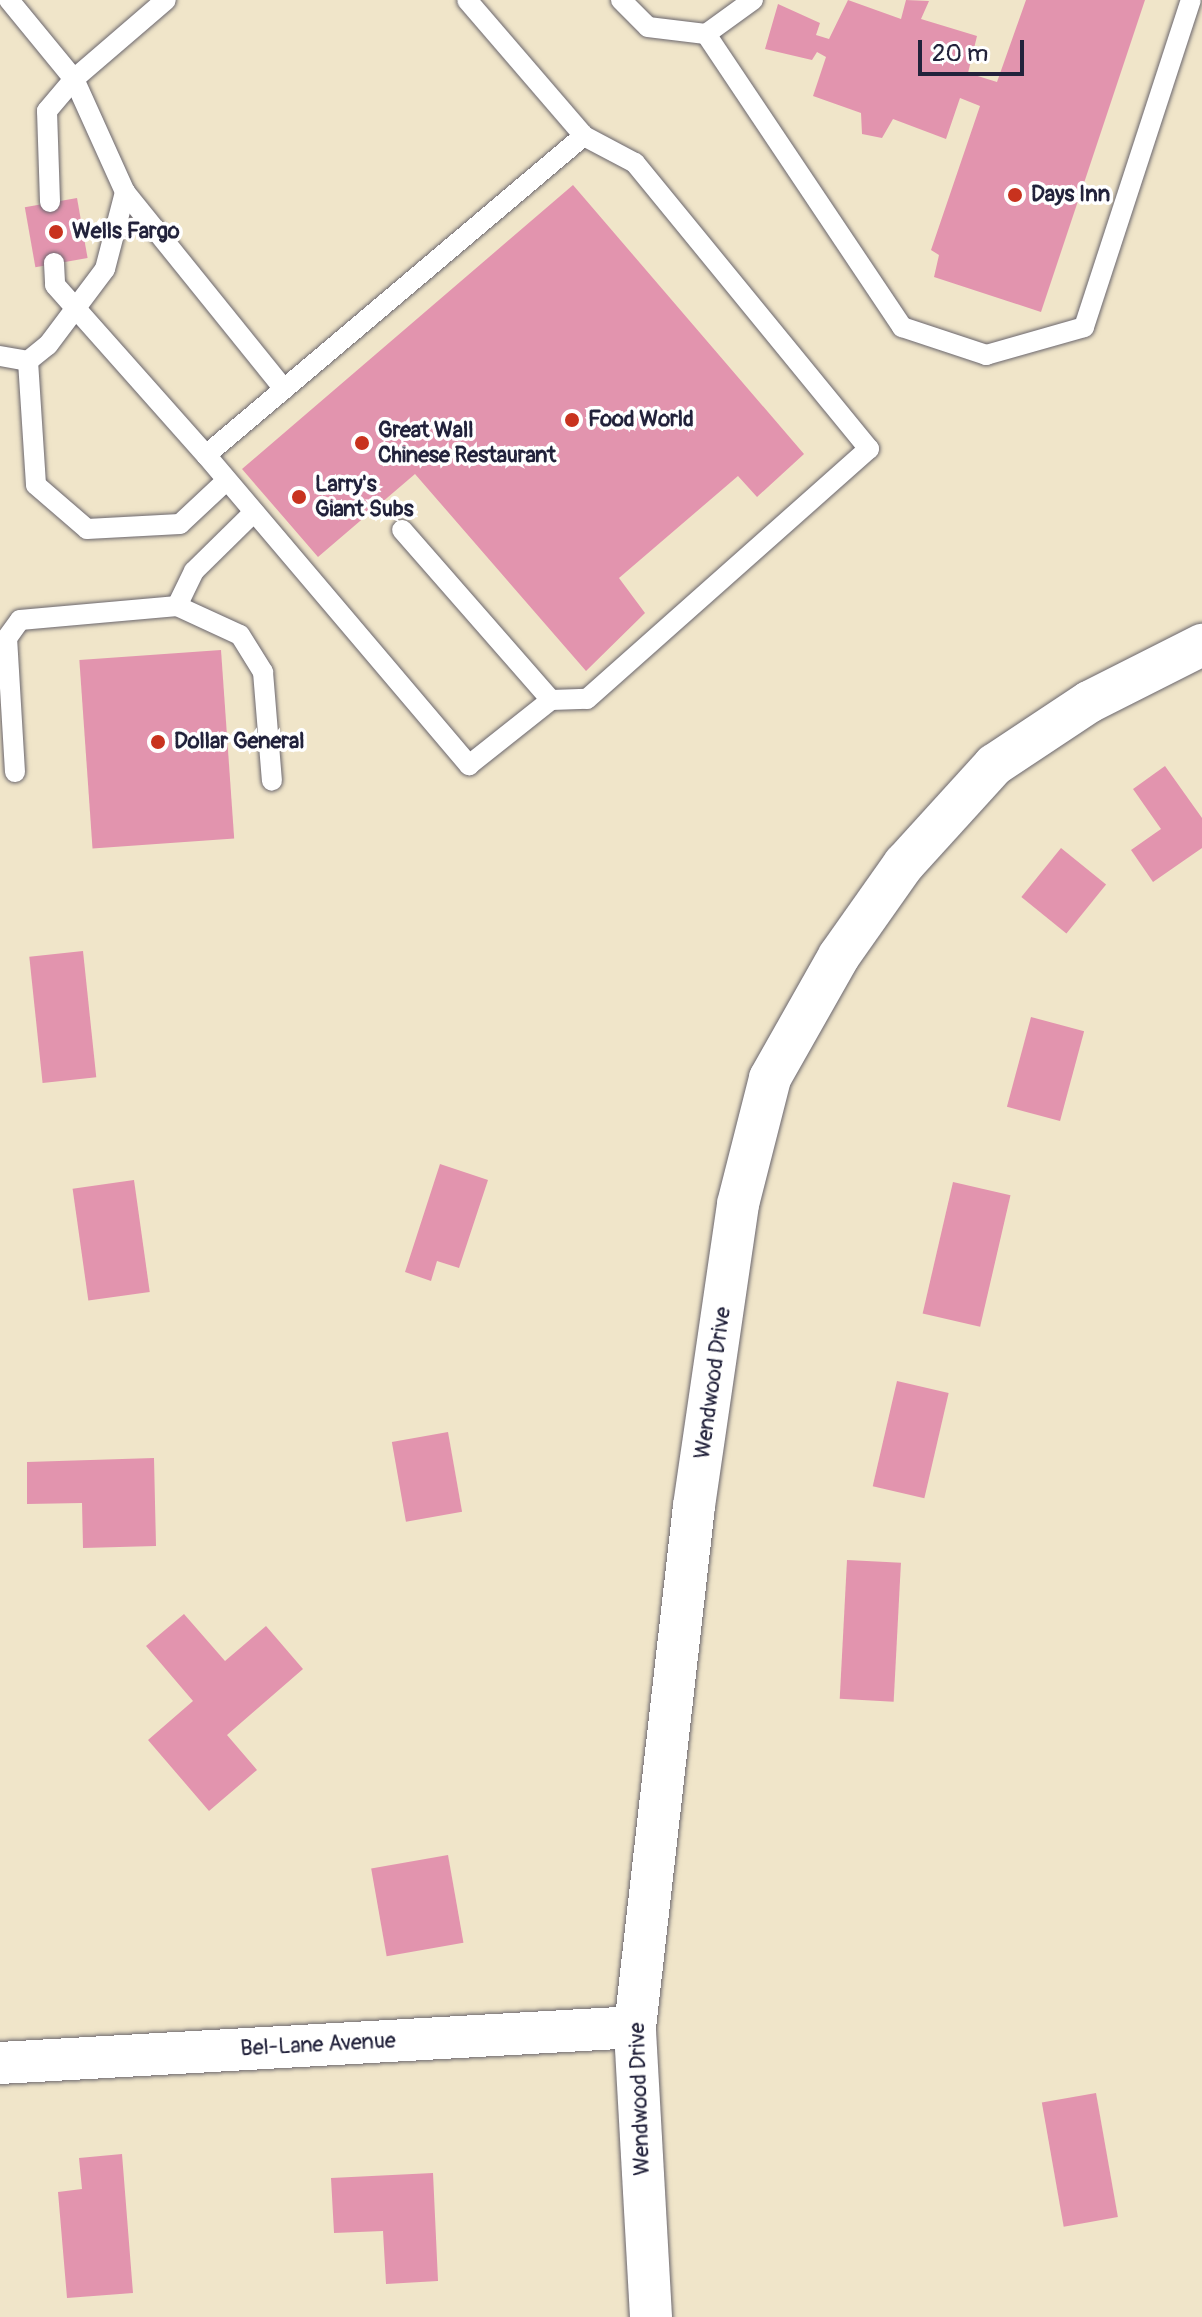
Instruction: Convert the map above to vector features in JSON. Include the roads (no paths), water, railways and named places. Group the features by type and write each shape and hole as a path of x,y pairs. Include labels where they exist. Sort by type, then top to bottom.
{"street":[{"name":"Wendwood Drive","path":"651,2317 635,2027 694,1506 738,1204 770,1078 847,944 904,864 994,765 1089,702 1202,645"},
{"name":"Bel-Lane Avenue","path":"0,2063 635,2027"}],"lane":[{"path":"9,0 74,79 125,192 284,389"},
{"path":"50,202 47,111 74,79 166,0"},
{"path":"54,263 55,285 206,455 469,765 551,700 587,699 869,449 635,163 584,136 467,0"},
{"path":"621,0 648,27 706,34 753,0"},
{"path":"706,34 902,327 986,355 1084,327 1191,0"},
{"path":"206,455 584,136"},
{"path":"0,356 28,361 48,345 105,269 125,192"},
{"path":"28,361 36,485 87,529 180,524 227,480"},
{"path":"177,606 194,571 254,512"},
{"path":"402,530 551,700"},
{"path":"15,772 7,638 20,620 177,606 240,635 263,672 272,781"}],"place":[{"name":"Days Inn","path":"1015,195"},
{"name":"Wells Fargo","path":"56,232"},
{"name":"Food World","path":"572,420"},
{"name":"Great Wall Chinese Restaurant","path":"362,443"},
{"name":"Larry's Giant Subs","path":"299,497"},
{"name":"Dollar General","path":"158,742"}]}
